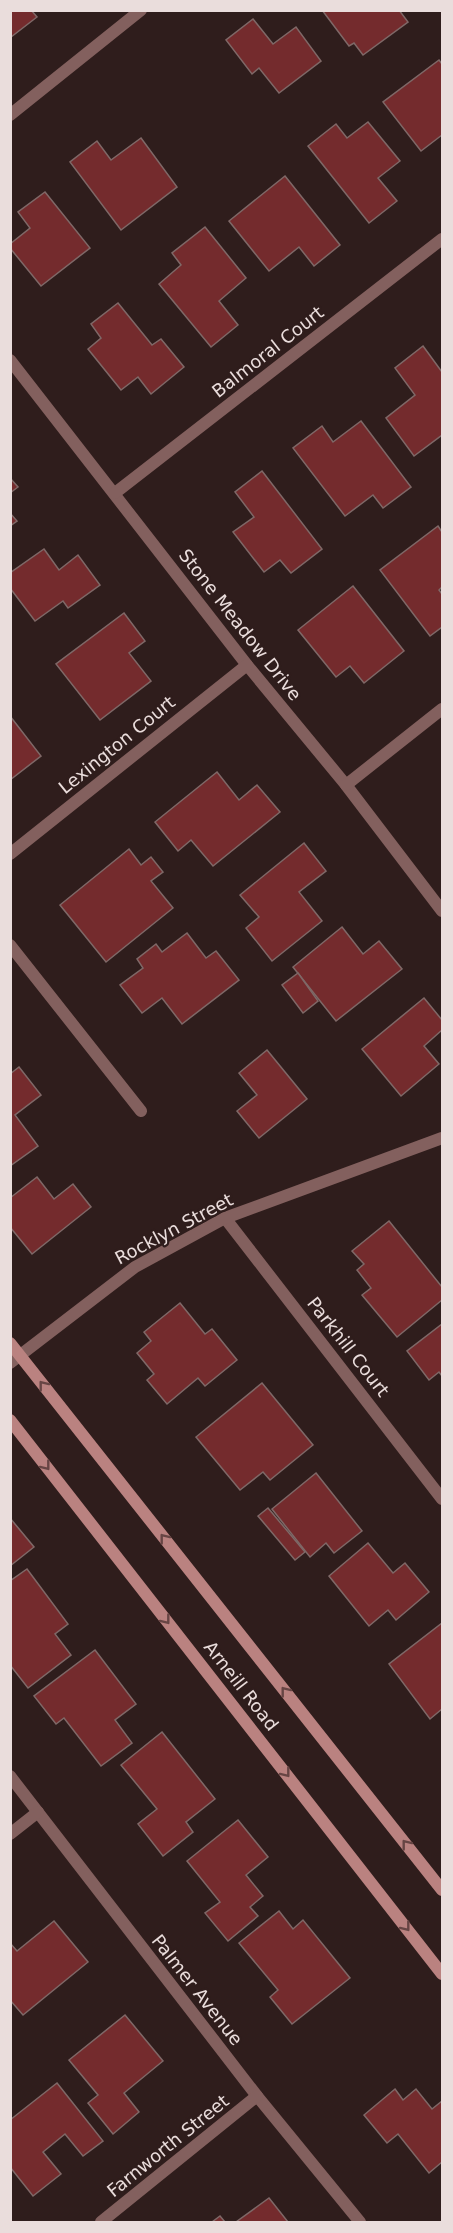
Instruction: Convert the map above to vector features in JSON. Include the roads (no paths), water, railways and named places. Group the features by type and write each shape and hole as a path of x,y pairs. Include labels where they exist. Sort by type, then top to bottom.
{"main road":[{"name":"Arneill Road","path":"10,1343 15,1359 442,1890"},
{"name":"Arneill Road","path":"10,1420 442,1974"}],"street":[{"path":"10,116 141,10"},
{"name":"Balmoral Court","path":"115,493 442,239"},
{"name":"Stone Meadow Drive","path":"10,360 247,665 346,785 442,911"},
{"name":"Lexington Court","path":"10,854 247,665"},
{"path":"346,785 442,709"},
{"path":"10,945 141,1111"},
{"name":"Rocklyn Street","path":"15,1359 135,1267 225,1218 442,1138"},
{"name":"Parkhill Court","path":"225,1218 442,1499"},
{"name":"Palmer Avenue","path":"10,1776 257,2097 360,2223"},
{"path":"10,1834 38,1812"},
{"name":"Farnworth Street","path":"101,2223 257,2097"}]}
